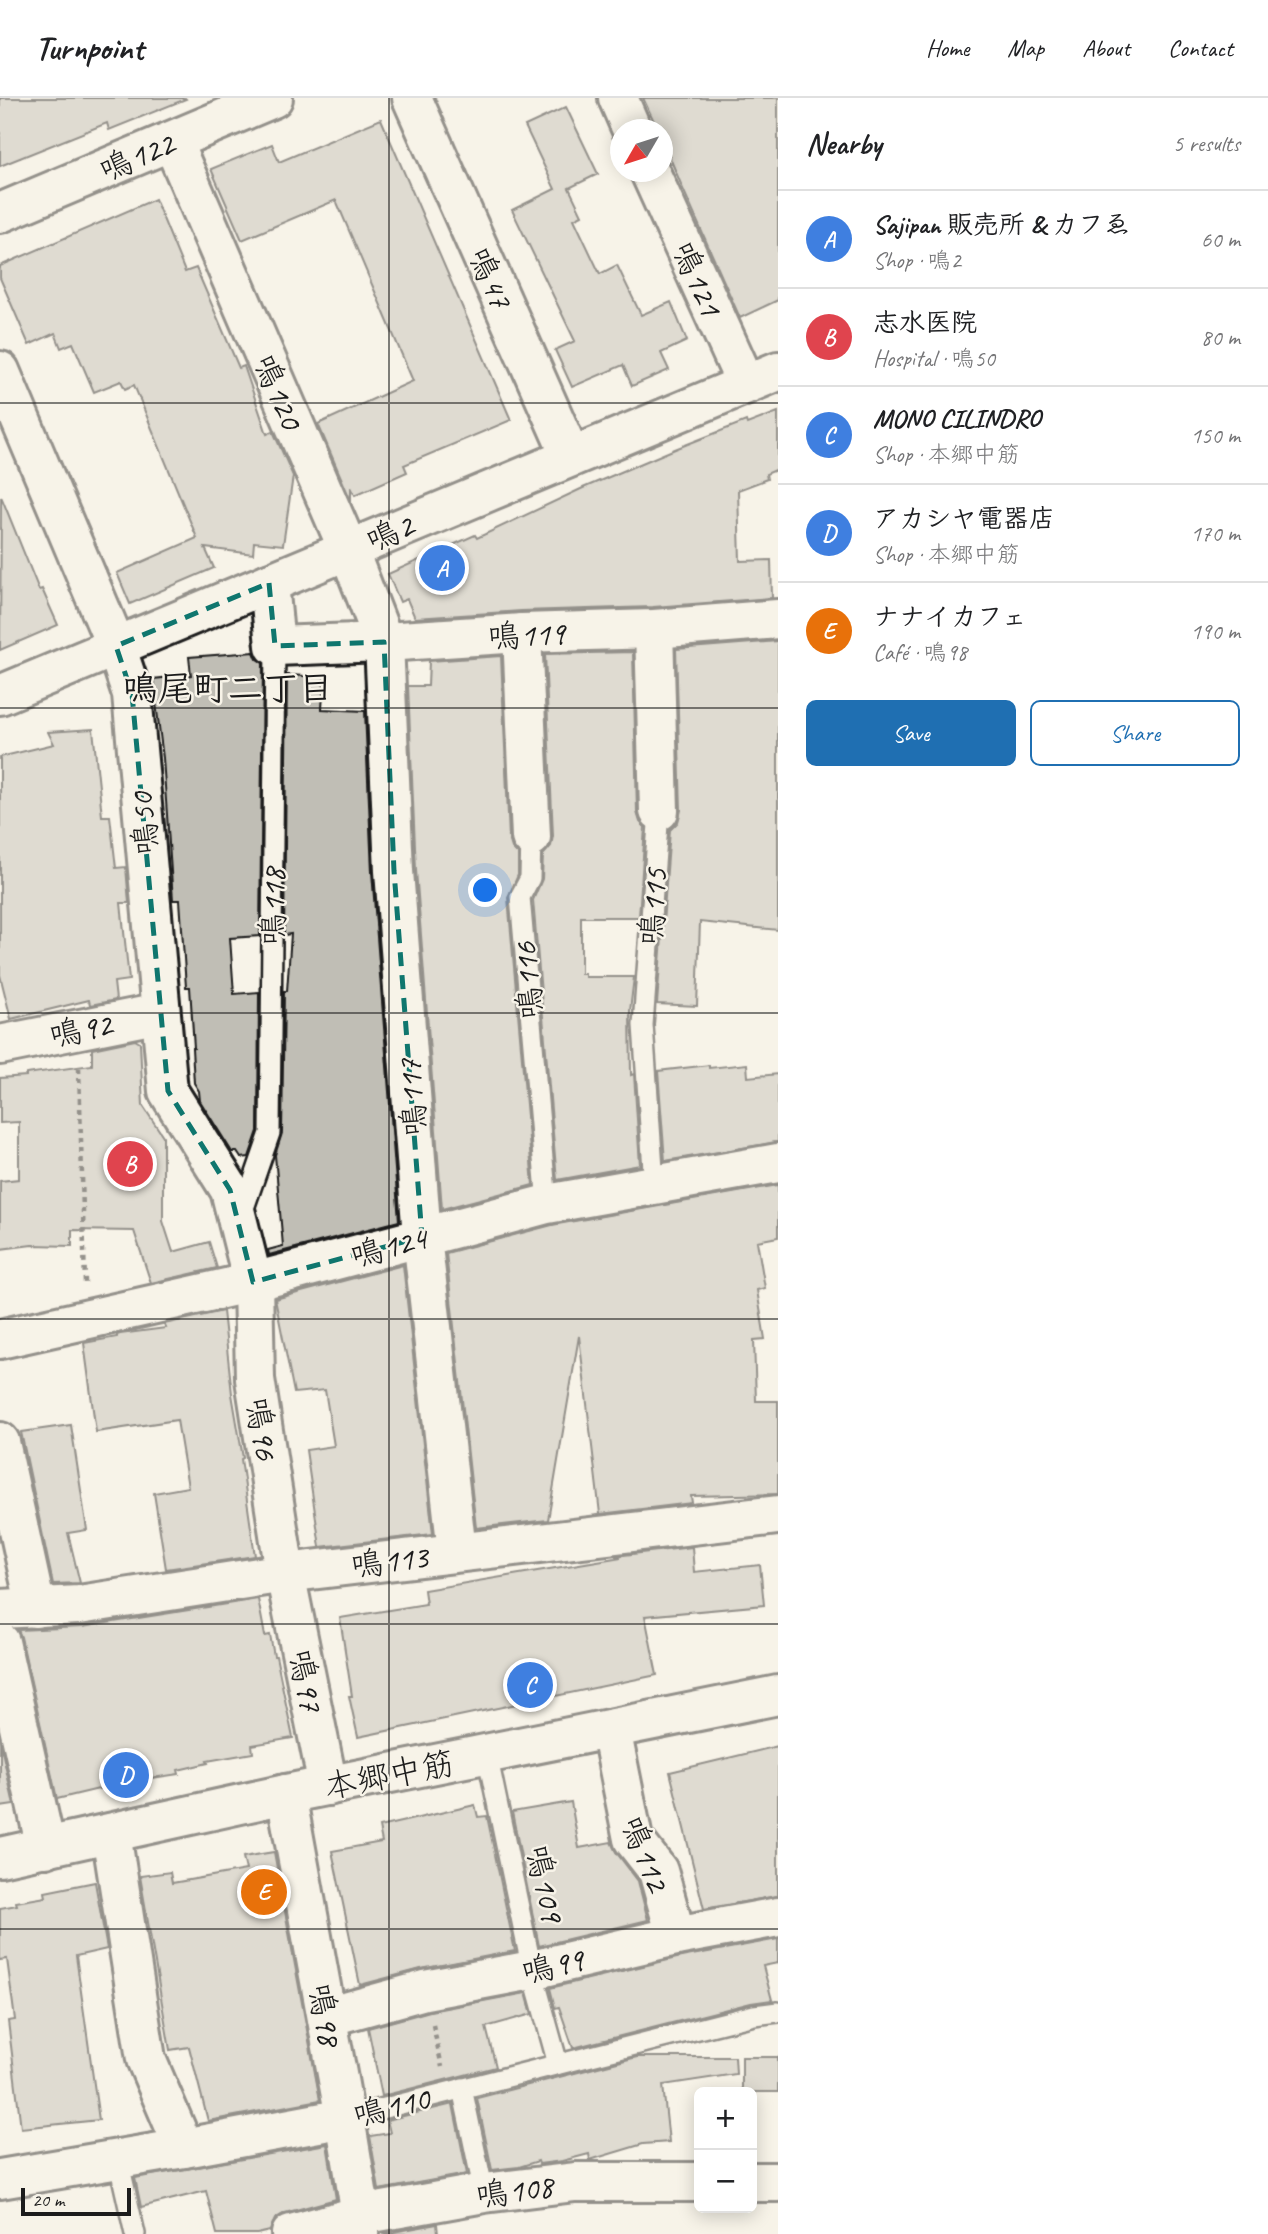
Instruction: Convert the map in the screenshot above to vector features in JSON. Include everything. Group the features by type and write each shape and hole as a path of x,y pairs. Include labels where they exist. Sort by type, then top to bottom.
{"street":[{"name":"鳴122","path":"0,214 273,98"},
{"name":"鳴47","path":"412,98 570,457"},
{"path":"618,98 627,119"},
{"name":"鳴120","path":"172,141 348,549 384,642"},
{"name":"鳴121","path":"655,182 762,378"},
{"name":"鳴50","path":"0,371 116,646 132,694 168,1091 230,1189 253,1282"},
{"name":"鳴2","path":"0,695 762,378"},
{"name":"鳴118","path":"269,583 275,646"},
{"name":"鳴119","path":"275,646 654,629 778,619"},
{"name":"鳴115","path":"654,629 659,811"},
{"name":"鳴116","path":"522,633 531,837"},
{"name":"鳴117","path":"384,642 394,871 422,1237 457,1552"},
{"name":"鳴92","path":"0,1045 160,1013"},
{"name":"鳴124","path":"0,1339 253,1282 547,1204 778,1163"},
{"name":"鳴96","path":"253,1282 255,1379 285,1573"},
{"path":"0,1442 18,1609"},
{"name":"鳴113","path":"18,1609 79,1605 285,1573 778,1515"},
{"name":"鳴97","path":"285,1573 328,1786"},
{"path":"0,1642 46,1848"},
{"name":"本郷中筋","path":"0,1857 286,1794 778,1695"},
{"name":"鳴112","path":"611,1729 633,1839 658,1871 676,1936"},
{"name":"鳴98","path":"286,1794 345,2118 360,2225"},
{"path":"111,1833 146,2059 184,2148"},
{"name":"鳴99","path":"327,2017 425,1990 778,1917"},
{"name":"鳴110","path":"0,2179 345,2118"},
{"name":"鳴108","path":"291,2234 360,2225 484,2193 575,2182 694,2182"},
{"path":"757,2182 778,2182"}],"lane":[{"name":"鳴118","path":"239,1225 270,1133 275,646"},
{"name":"鳴115","path":"654,1184 643,1025 659,811"},
{"name":"鳴116","path":"531,837 530,878 520,897 547,1204"},
{"name":"鳴109","path":"487,1754 532,1970 558,2064"},
{"name":"鳴110","path":"345,2118 754,2015 778,2012"},
{"path":"455,2090 484,2193"},
{"path":"118,2159 135,2234"}],"path":[{"path":"78,1030 86,1319"},
{"path":"425,1990 455,2090"}],"highlighted area":[{"path":"269,583 275,646 384,642 394,871 422,1237 253,1282 230,1190 168,1091 132,694 116,646"}],"building":[{"path":"0,98 186,99 109,130 107,123 0,166"},
{"path":"643,98 778,98 778,300 740,318 673,165 673,119 653,119"},
{"path":"566,107 598,174 569,188 582,215 574,219 600,274 617,265 641,315 671,302 687,341 661,353 669,370 632,386 623,365 572,387 555,350 575,341 512,210 555,189 525,126"},
{"path":"381,119 511,420 404,465 407,472 355,495 351,487 351,501 318,424 413,381 336,200 242,240 211,169 272,144 279,162"},
{"path":"155,199 185,272 196,268 239,368 244,366 267,434 273,431 293,476 283,545 254,542 253,554 205,548 214,568 130,604 117,573 197,538 134,385 125,389 121,381 94,392 73,343 61,348 55,333 29,345 0,278 0,266"},
{"path":"778,412 778,469 766,474 767,479 738,490 740,561 771,560 772,598 653,607 415,618 407,599 400,602 388,574 475,535 477,538 583,488 675,449 746,421 747,424"},
{"path":"1,496 39,590 42,589 58,625 0,650"},
{"path":"778,641 778,930 700,922 697,1006 657,1004 670,830 678,822 681,810 676,649"},
{"path":"254,652 257,659 263,663 260,936 230,938 234,994 259,992 258,1131 249,1157 241,1158 237,1152 232,1152 200,1101 199,1091 194,1083 190,987 186,987 180,900 173,900 163,758 153,679 191,675 189,657"},
{"path":"633,652 637,812 645,827 639,917 581,917 581,974 585,974 585,977 634,977 630,1011 631,1075 634,1074 640,1165 557,1180 533,900 542,879 543,855 551,846 553,836 545,654"},
{"path":"501,656 509,838 512,848 518,854 518,875 508,898 533,1185 442,1209 416,870 408,686 428,686 429,661"},
{"path":"287,675 324,677 322,709 365,711 372,872 399,1221 269,1255 268,1250 283,1246 275,1155 282,1133 284,991 287,991 291,934 284,935"},
{"path":"93,729 102,816 110,816 116,868 126,867 129,903 121,903 129,980 114,982 116,1000 90,1005 89,1000 11,1019 0,975 0,757 54,744 48,732"},
{"path":"135,1040 140,1043 143,1106 163,1136 163,1221 173,1252 209,1242 217,1268 151,1283 134,1231 72,1230 72,1246 32,1245 0,1249 0,1181 19,1179 19,1122 0,1123 0,1078 92,1065 92,1049"},
{"path":"747,1064 748,1077 778,1074 778,1142 665,1161 658,1071"},
{"path":"778,1185 778,1237 757,1241 765,1288 757,1290 765,1339 754,1340 756,1401 778,1401 778,1494 691,1496 692,1503 600,1514 579,1336 548,1520 476,1528 446,1253 552,1225"},
{"path":"403,1265 433,1534 320,1547 306,1450 334,1446 325,1390 294,1393 275,1299"},
{"path":"223,1311 255,1556 166,1569 154,1493 188,1487 177,1420 96,1432 84,1343 117,1337 120,1334 166,1328 164,1324"},
{"path":"71,1425 87,1530 68,1533 80,1583 53,1584 21,1432"},
{"path":"692,1547 694,1572 760,1565 764,1605 645,1616 657,1675 358,1737 349,1696 352,1696 340,1618 426,1604 424,1590 621,1557 615,1556"},
{"path":"258,1599 265,1636 270,1635 276,1656 293,1738 252,1745 253,1753 207,1761 208,1763 178,1770 179,1774 132,1781 57,1799 18,1630 82,1627"},
{"path":"0,1742 14,1805 0,1807"},
{"path":"778,1746 778,1896 704,1909 670,1772"},
{"path":"571,1802 579,1848 611,1842 638,1881 648,1920 539,1946 512,1812"},
{"path":"475,1805 478,1817 487,1816 515,1951 421,1969 360,1985 332,1851 382,1842 379,1827"},
{"path":"274,1852 320,2100 208,2121 189,2047 170,2050 140,1876 170,1872 172,1883 246,1870 243,1857"},
{"path":"95,1882 107,1949 76,1956 99,2120 21,2128 8,2021 15,2020 7,1959 0,1960 0,1908 17,1905 16,1902 46,1897 45,1892"},
{"path":"778,1939 778,1963 763,1966 772,2000 573,2048 559,2007 555,2008 550,1988 681,1957"},
{"path":"526,1993 532,2014 486,2027 496,2067 382,2096 368,2028 430,2011"},
{"path":"637,2057 735,2057 736,2074 663,2085 669,2142 643,2144 590,2160 589,2154 562,2161 539,2164 538,2161 519,2167 492,2170 477,2098"},
{"path":"742,2057 778,2057 778,2092 757,2092 757,2087 742,2087"},
{"path":"453,2104 467,2174 379,2190 370,2136 390,2133 387,2120"},
{"path":"327,2144 336,2199 285,2213 275,2219 270,2231 257,2234 217,2234 206,2191 141,2207 135,2178"},
{"path":"437,2224 438,2234 382,2234"}],"place":[{"name":"Sajipan 販売所 & カフゑ","path":"442,568"},
{"name":"志水医院","path":"130,1164"},
{"name":"MONO CILINDRO","path":"530,1685"},
{"name":"アカシヤ電器店","path":"126,1775"},
{"name":"ナナイカフェ","path":"264,1892"}],"district":[{"name":"鳴尾町二丁目","path":"228,688"}]}
